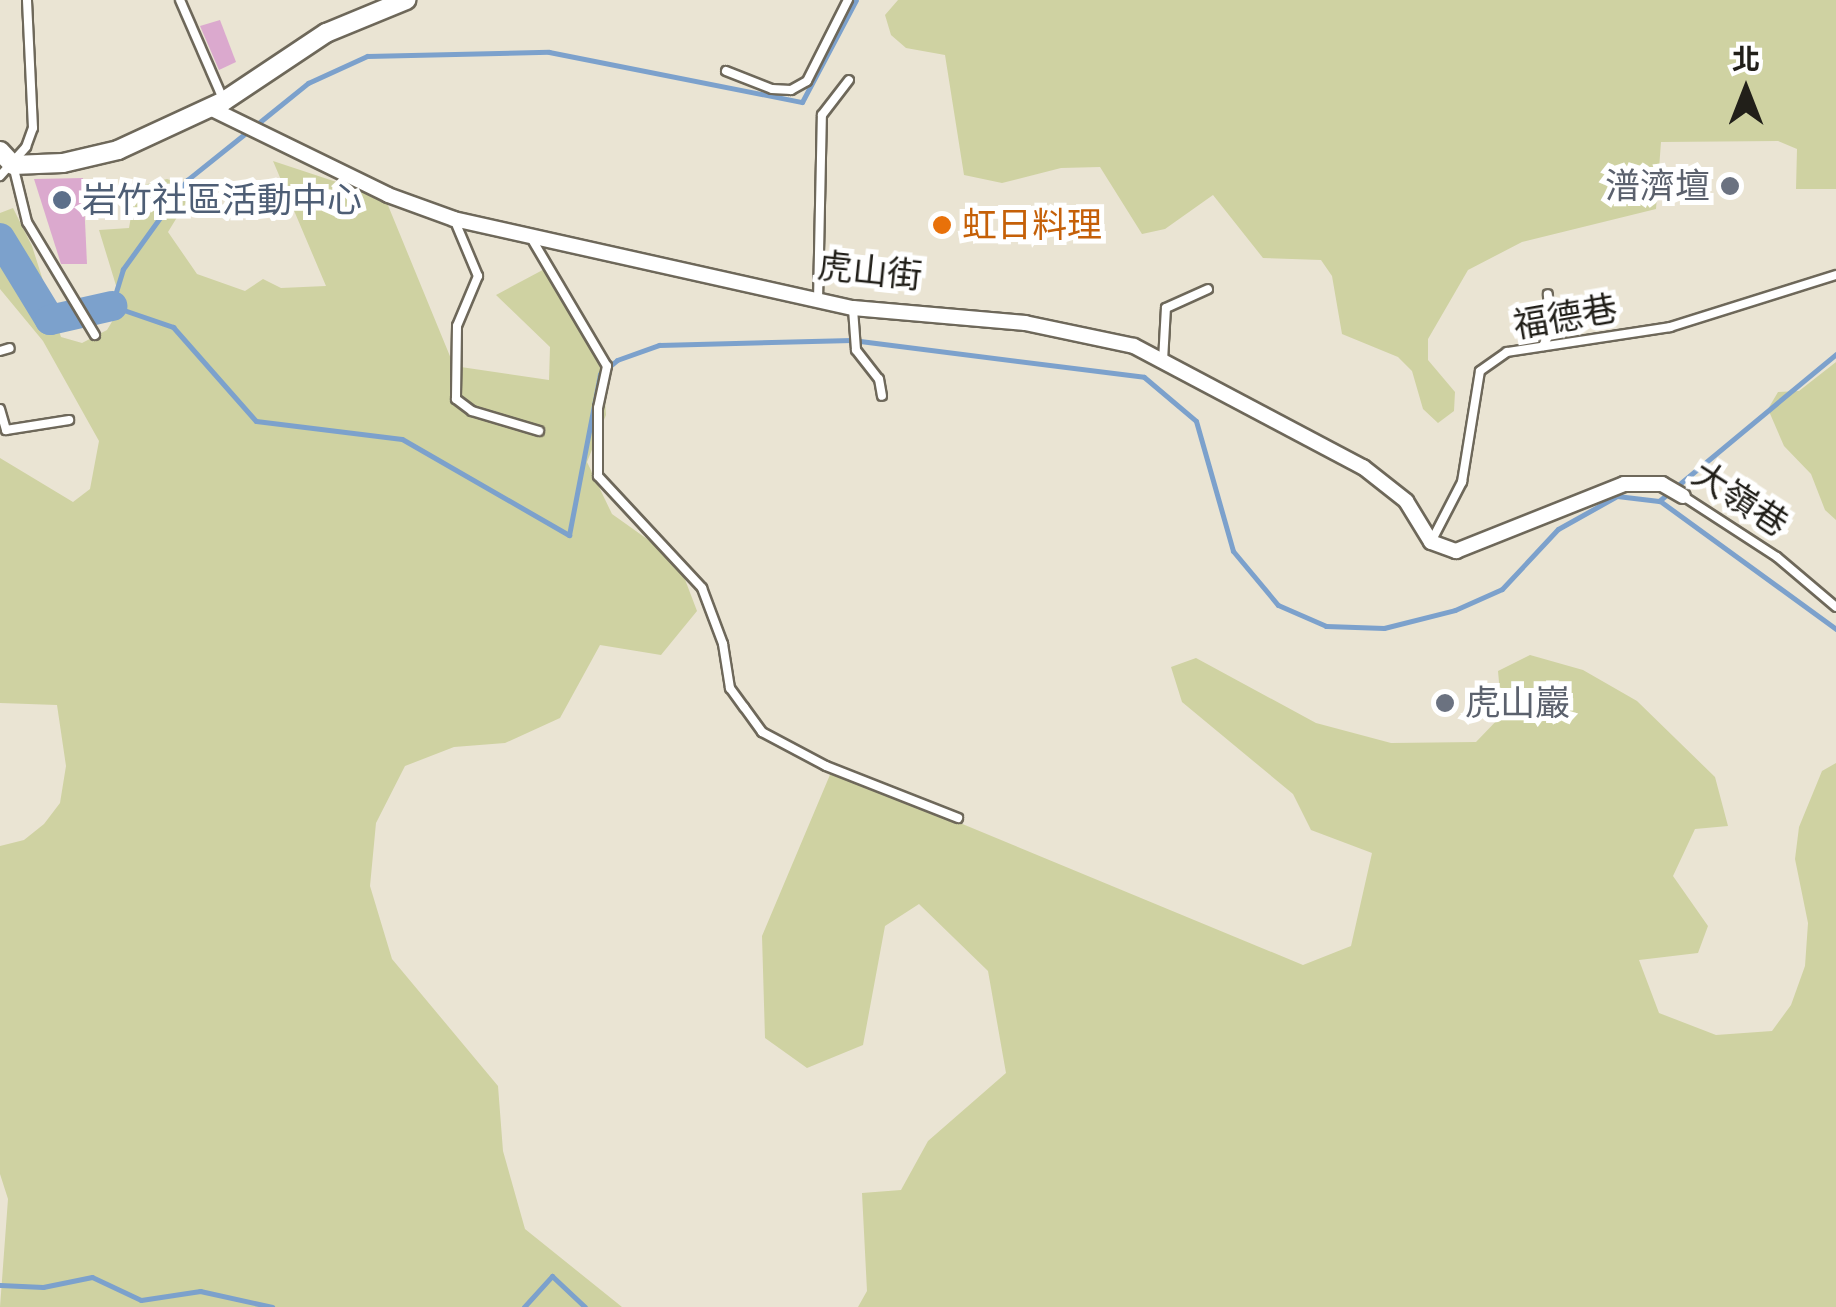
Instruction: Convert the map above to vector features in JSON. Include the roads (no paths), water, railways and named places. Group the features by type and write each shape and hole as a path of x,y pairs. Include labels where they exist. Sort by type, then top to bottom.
{"street":[{"path":"0,150 7,170 63,163 118,150 217,105 326,33 406,0"},
{"name":"虎山街","path":"217,105 229,120 454,219 853,308 1025,323 1134,346 1363,466 1406,501 1431,542"},
{"name":"大嶺巷","path":"1431,542 1456,551 1480,545 1624,484 1662,484 1684,496"}],"lane":[{"path":"27,0 33,128 7,170 26,222 95,335"},
{"path":"180,0 217,105"},
{"path":"726,71 772,89 807,81 848,0"},
{"path":"818,301 822,115 848,80"},
{"path":"454,219 478,276 457,326 456,399 472,411 539,432"},
{"path":"530,236 607,366 598,408 598,476 702,588 723,644 730,688 744,708 762,732 826,766 958,818"},
{"name":"福德巷","path":"1431,542 1462,482 1480,371 1508,352 1690,322 1836,274"},
{"path":"1163,361 1166,308 1208,289"},
{"path":"1543,346 1551,331 1548,294"},
{"path":"853,308 856,350 879,379 882,396"},
{"path":"0,409 6,430 69,420"},
{"name":"大嶺巷","path":"1684,496 1777,557 1836,607"}],"waterway":[{"path":"256,125 308,83 367,56 549,52 802,102 856,0"},
{"path":"247,132 187,180 123,269 112,306 173,327 256,421 402,439 569,535 600,374 617,360 659,345 852,340 1144,377 1196,421 1233,551 1278,605 1326,626 1384,628 1455,610 1502,589 1558,529 1617,496 1659,501 1836,354"},
{"path":"0,238 50,320 112,306"},
{"path":"1660,501 1836,629"},
{"path":"524,1307 552,1276 585,1307"},
{"path":"0,1285 43,1287 92,1277 141,1300 200,1291 272,1307"}],"place":[{"name":"潽濟壇","path":"1730,186"},
{"name":"岩竹社區活動中心","path":"62,200"},
{"name":"虹日料理","path":"942,225"},
{"name":"虎山巖","path":"1445,703"}]}
